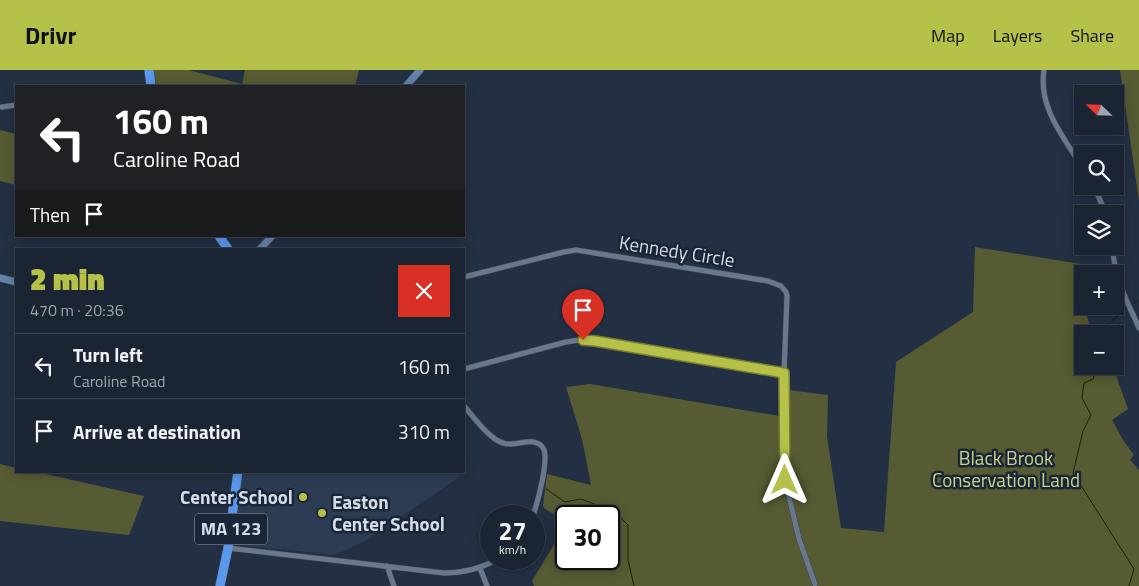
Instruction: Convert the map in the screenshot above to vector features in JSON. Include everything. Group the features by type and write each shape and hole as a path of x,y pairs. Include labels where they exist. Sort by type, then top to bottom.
{"highway":[{"path":"149,70 151,85"},
{"path":"220,237 227,248"},
{"name":"MA 123","path":"220,586 228,548 238,473"}],"street":[{"path":"407,85 420,70"},
{"path":"1044,70 1043,88 1048,110 1074,154"},
{"path":"2,107 15,105"},
{"path":"261,248 271,237"},
{"name":"Kennedy Circle","path":"465,277 576,250 768,281 780,286 787,296 784,373 785,480 799,539 815,584"},
{"path":"1114,255 1118,278 1139,328"},
{"path":"0,278 15,282"},
{"path":"465,369 566,342 583,340 784,373"},
{"path":"465,407 487,432 499,442 508,444 536,443 544,448 546,461 536,505"},
{"path":"228,548 451,573 466,572 480,568"},
{"path":"387,566 394,586"},
{"path":"481,570 487,586"}],"shaded area":[{"name":"Easton Center School","path":"243,473 458,473 461,476 365,541 335,555 234,544"}],"green space":[{"path":"153,70 189,70 242,84 245,70 359,70 355,85 156,85"},
{"path":"1120,70 1139,70 1139,201 1124,98 1124,85 1122,85"},
{"path":"0,130 15,134 15,185 0,181"},
{"name":"Black Brook Conservation Land","path":"975,247 1087,265 1074,265 1074,315 1087,315 1089,325 1074,325 1074,375 1116,375 1128,409 1112,420 1134,455 1130,460 1139,470 1139,586 534,586 532,581 539,570 545,570 545,559 555,543 555,570 620,570 620,505 555,505 555,514 545,509 545,505 543,505 547,474 591,485 582,439 566,387 590,384 779,416 780,389 828,395 827,437 841,528 884,532 896,362 973,312"},
{"path":"0,464 15,468 15,473 41,473 144,496 129,535 0,521"}],"waterway":[{"path":"1133,304 1139,300"},
{"path":"1107,325 1127,308"},
{"path":"1094,375 1093,379 1084,383 1082,398 1091,415 1083,431 1073,473 1134,569 1129,586"},
{"path":"546,489 565,502 581,499 602,507 620,517 628,525 628,560 634,586"}],"place":[{"name":"Center School","path":"303,497"},
{"name":"Easton Center School","path":"322,513"}],"route":[{"path":"583,340 784,373 785,480"}]}
